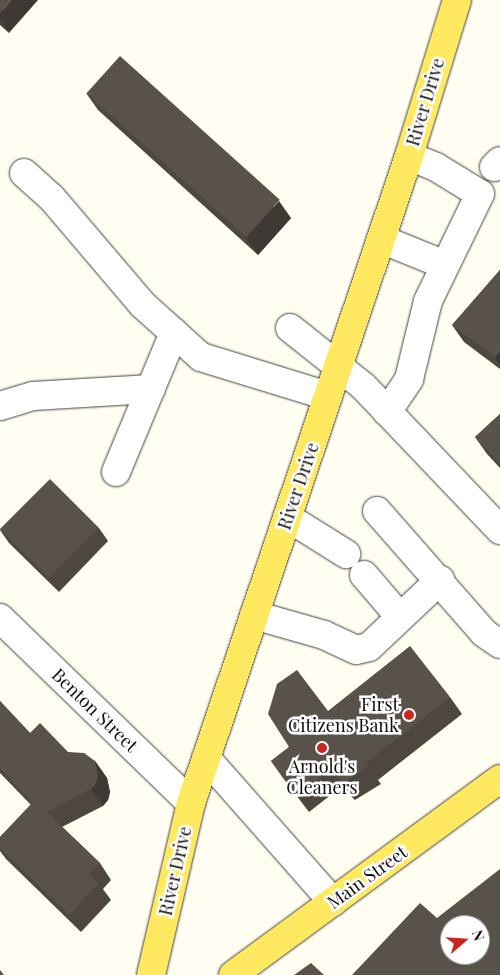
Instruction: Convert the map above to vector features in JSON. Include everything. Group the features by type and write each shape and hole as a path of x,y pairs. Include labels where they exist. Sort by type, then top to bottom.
{"main road":[{"name":"River Drive","path":"151,975 191,803 409,156 457,0"},
{"name":"Main Street","path":"233,975 497,786"}],"street":[{"path":"387,412 408,379 428,301 480,194 436,167 409,156"},
{"path":"24,173 51,197 143,304 201,357 328,396"},
{"path":"381,239 445,265"},
{"path":"290,328 363,386 500,530"},
{"path":"116,472 174,333"},
{"path":"0,406 33,396 151,389"},
{"path":"377,511 440,580 484,633 500,644"},
{"path":"287,517 346,554"},
{"path":"364,575 400,617"},
{"path":"254,615 324,635 356,650 369,647 440,580"},
{"name":"Benton Street","path":"0,618 191,803"},
{"path":"206,758 333,902"}],"building":[{"path":"0,0 11,0 0,13"},
{"path":"120,56 280,200 246,237 87,93"},
{"path":"500,270 500,351 495,357 452,325"},
{"path":"500,414 500,464 475,437"},
{"path":"50,479 99,528 49,578 0,529"},
{"path":"410,646 450,697 366,763 369,766 343,783 329,770 297,795 271,761 289,747 268,714 277,684 297,670 328,711"},
{"path":"0,701 30,733 40,723 68,752 84,753 95,761 98,776 96,784 91,789 47,812 100,863 89,874 99,884 69,915 0,848 0,837 32,803 0,768"},
{"path":"500,869 500,975 352,975 420,903 437,918 440,916 440,965 490,965 490,915 441,915"},
{"path":"311,963 324,975 294,975"}],"place":[{"name":"First Citizens Bank","path":"409,715"},
{"name":"Arnold's Cleaners","path":"322,748"}]}
